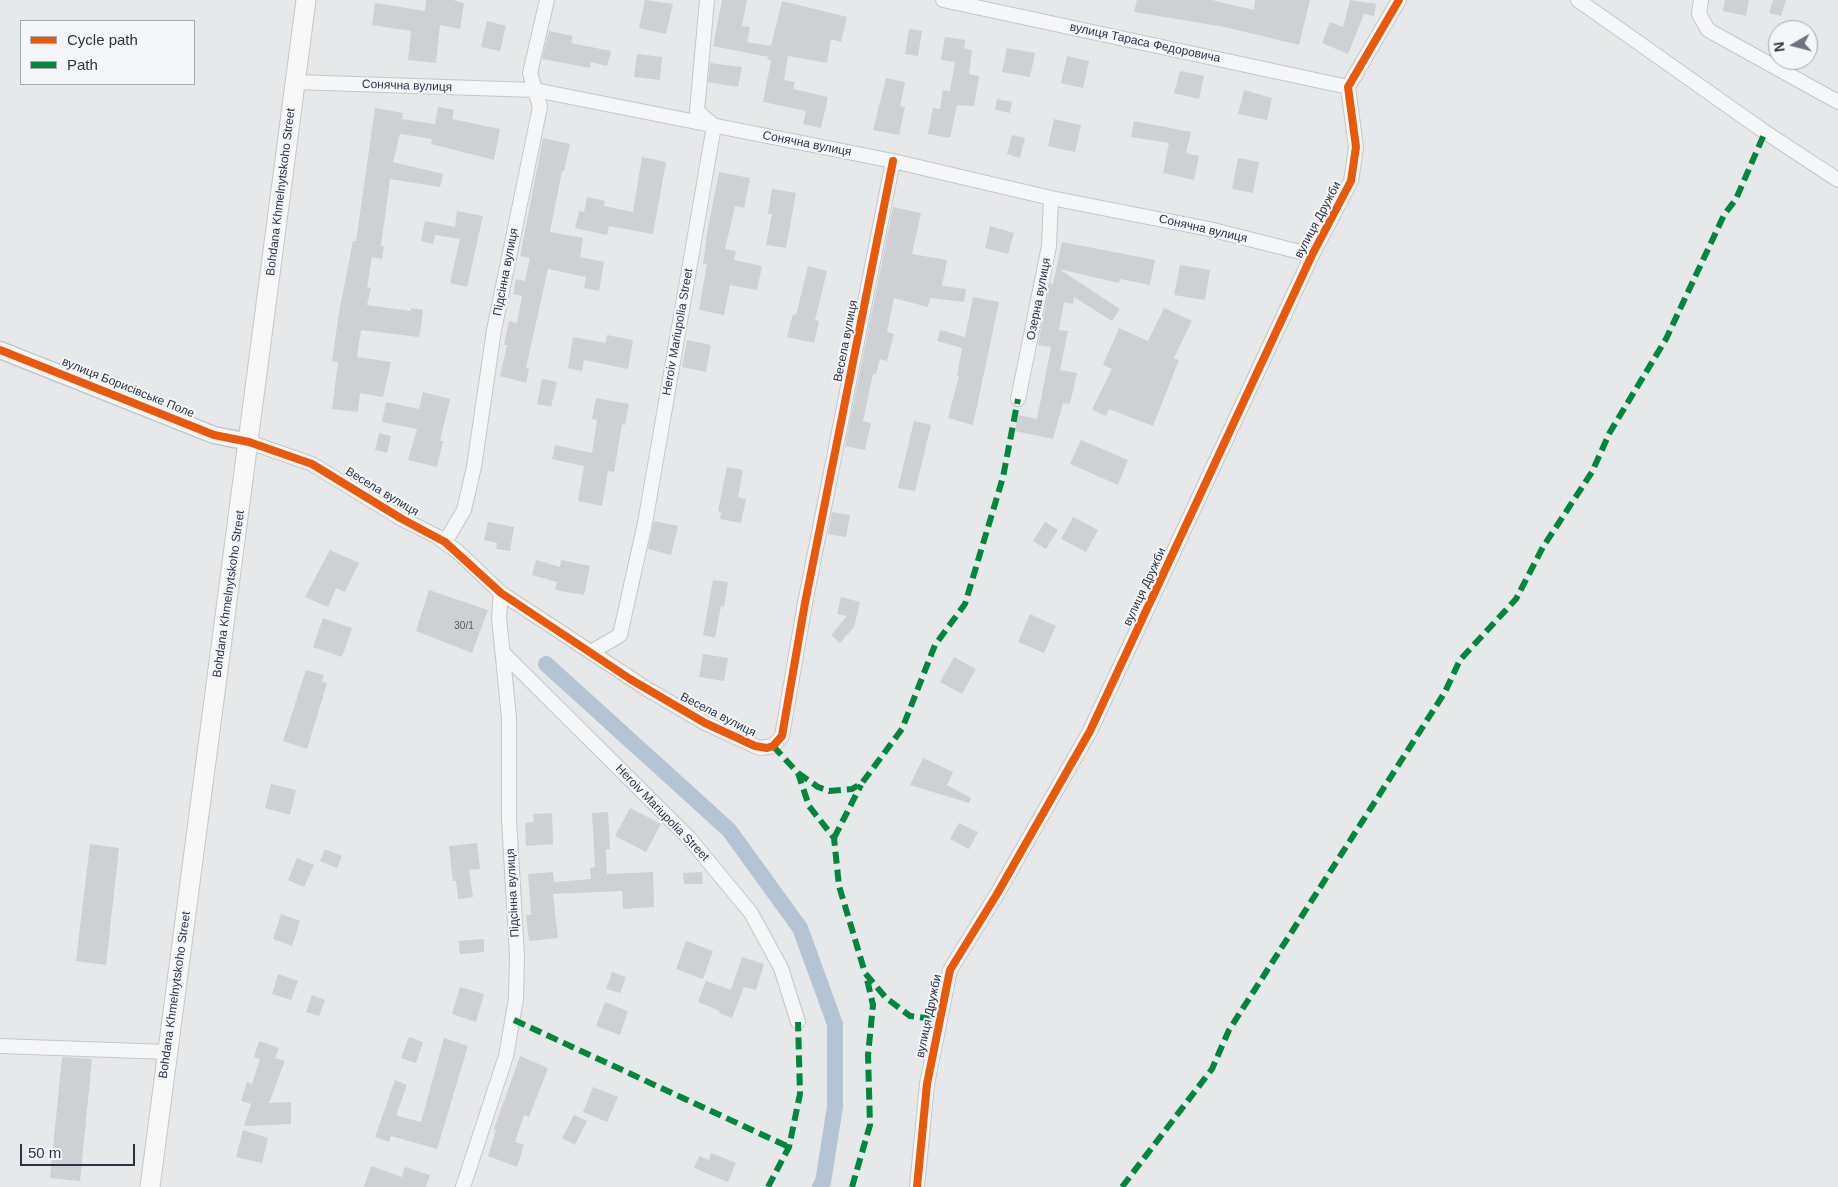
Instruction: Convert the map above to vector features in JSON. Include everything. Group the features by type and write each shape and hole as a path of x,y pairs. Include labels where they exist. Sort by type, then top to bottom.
{"main road":[{"name":"Bohdana Khmelnytskoho Street","path":"150,1187 306,0"}],"street":[{"name":"Підсінна вулиця","path":"445,542 464,510 474,467 494,330 540,107 530,73 546,0"},
{"path":"707,0 697,110 714,126"},
{"name":"вулиця Тараса Федоровича","path":"943,0 1348,87"},
{"path":"1348,87 1399,0"},
{"path":"1578,0 1838,180"},
{"path":"1701,0 1699,14 1708,30 1838,102"},
{"name":"Сонячна вулиця","path":"295,82 535,90 893,161 1052,198 1209,229 1312,255"},
{"name":"вулиця Дружби","path":"917,1187 927,1084 950,970 997,894 1090,731 1312,255 1352,181 1356,148 1348,87"},
{"name":"Heroiv Mariupolia Street","path":"591,652 620,636 645,523 714,126"},
{"name":"Весела вулиця","path":"249,442 312,464 402,519 445,542 501,593 647,689 705,723 755,746 761,748 773,746 782,736 805,604 893,161"},
{"name":"Озерна вулиця","path":"1018,399 1049,246 1052,198"},
{"name":"вулиця Борисівське Поле","path":"0,350 214,434 249,442"},
{"name":"Підсінна вулиця","path":"463,1187 506,1056 516,999 517,956 509,819 509,718 500,617 501,593"},
{"name":"Heroiv Mariupolia Street","path":"504,654 689,838 752,913 781,968 798,1022"},
{"path":"0,1046 168,1052"}],"building":[{"path":"426,0 453,0 464,3 460,29 440,25 436,63 408,60 411,31 372,25 375,3 425,11"},
{"path":"645,0 673,4 666,34 639,28"},
{"path":"722,0 747,0 742,26 750,27 747,42 771,46 782,1 847,17 841,42 831,39 827,63 788,56 784,80 795,82 793,89 828,97 821,128 803,124 806,111 763,102 771,60 767,60 768,57 713,46"},
{"path":"1137,0 1212,0 1254,10 1255,0 1310,0 1299,45 1225,27 1134,12"},
{"path":"1350,0 1376,4 1374,16 1364,14 1348,54 1322,43 1330,22 1343,27"},
{"path":"1725,0 1749,0 1746,16 1723,11"},
{"path":"1773,0 1786,0 1781,16 1769,13"},
{"path":"487,21 506,26 500,51 481,47"},
{"path":"909,29 922,31 918,56 905,54"},
{"path":"549,31 573,36 571,43 611,51 607,66 591,62 590,68 542,59"},
{"path":"945,37 965,40 964,48 972,50 969,74 979,76 974,106 957,105 950,138 928,134 933,108 940,109 943,90 950,91 955,62 941,60"},
{"path":"1007,48 1035,53 1030,77 1002,72"},
{"path":"637,54 662,57 660,80 634,77"},
{"path":"1067,56 1089,61 1083,88 1061,83"},
{"path":"710,63 742,67 738,87 708,82"},
{"path":"1180,71 1204,76 1199,99 1174,93"},
{"path":"886,78 905,82 900,106 905,107 899,135 873,130"},
{"path":"1244,90 1272,98 1267,120 1238,114"},
{"path":"997,99 1012,102 1010,113 995,110"},
{"path":"438,107 454,110 452,119 500,129 494,160 431,144 432,139 400,134 393,162 443,174 440,187 390,179 381,246 384,246 382,259 372,257 367,287 371,288 367,305 411,311 411,308 423,310 420,334 418,337 361,330 357,357 391,362 383,397 360,393 358,412 332,409 338,362 332,361 339,312 353,241 356,241 375,108 403,113 402,119 435,124"},
{"path":"1054,119 1081,125 1075,152 1048,146"},
{"path":"1134,121 1191,132 1186,153 1199,156 1194,180 1163,173 1169,143 1131,137"},
{"path":"1012,135 1025,138 1020,158 1007,154"},
{"path":"543,138 570,144 564,171 562,171 550,232 583,238 580,257 604,262 599,291 584,288 586,277 548,269 526,368 529,369 526,383 500,376 507,345 504,345 509,321 517,323 522,296 513,294 516,279 525,281 530,258 520,256"},
{"path":"642,157 666,162 653,234 609,226 607,235 575,228 579,211 584,212 587,197 605,201 604,206 633,212"},
{"path":"1238,158 1259,162 1253,193 1232,189"},
{"path":"719,172 750,178 744,208 735,206 725,249 736,251 734,260 762,266 757,290 730,285 724,315 699,310 707,264 703,264 707,233"},
{"path":"772,189 796,193 786,248 766,245 772,214 768,214"},
{"path":"893,207 921,213 912,254 947,260 942,286 966,289 964,302 930,298 928,307 894,298 887,332 894,334 887,361 880,359 876,374 873,374 863,421 871,423 865,450 845,446"},
{"path":"457,211 483,216 467,287 450,283 460,239 435,235 433,244 421,241 425,221 455,227"},
{"path":"990,226 1014,233 1008,254 985,248"},
{"path":"1062,242 1155,260 1150,285 1120,279 1119,283 1059,269 1120,309 1112,321 1074,297 1073,304 1064,302 1059,330 1068,331 1060,370 1077,373 1070,404 1063,403 1053,439 1015,431 1018,415 1037,419 1051,347 1038,345 1050,283 1053,284"},
{"path":"1180,265 1210,270 1205,300 1174,295"},
{"path":"808,266 827,271 815,320 819,321 814,343 787,337 793,314 796,315"},
{"path":"973,297 999,302 973,425 948,418 959,376 957,376 962,348 937,341 940,330 965,337"},
{"path":"1164,308 1192,321 1174,358 1179,360 1153,426 1109,409 1106,416 1092,409 1112,369 1103,365 1119,328 1148,341"},
{"path":"607,335 633,340 628,369 584,360 582,371 568,368 573,337 606,343"},
{"path":"687,340 711,345 706,372 682,367"},
{"path":"542,379 557,382 551,407 537,404"},
{"path":"423,392 450,399 440,441 443,441 437,467 408,460 417,429 382,422 386,402 419,409"},
{"path":"596,398 629,404 625,425 622,424 614,472 608,471 602,506 578,501 584,466 552,459 555,445 592,453 597,420 592,419"},
{"path":"914,421 931,425 915,491 898,488"},
{"path":"379,433 391,436 387,453 375,450"},
{"path":"1081,440 1128,460 1118,485 1070,464"},
{"path":"727,467 743,470 738,497 746,499 741,523 720,519 721,512 718,511"},
{"path":"832,512 850,515 846,537 828,534"},
{"path":"1073,517 1098,530 1086,552 1061,539"},
{"path":"654,521 678,526 671,555 648,549"},
{"path":"488,522 514,527 510,551 496,549 497,543 484,540"},
{"path":"1045,522 1058,530 1046,549 1033,541"},
{"path":"330,550 359,563 345,592 336,588 328,607 305,597"},
{"path":"536,560 560,567 561,560 590,566 584,595 555,590 557,582 532,575"},
{"path":"713,580 728,582 724,607 721,606 715,638 703,635"},
{"path":"429,590 488,610 472,653 416,631"},
{"path":"841,597 860,602 854,627 840,643 831,635 847,616 837,614"},
{"path":"1030,614 1056,626 1044,653 1018,642"},
{"path":"323,618 352,628 342,657 313,647"},
{"path":"703,654 728,658 724,681 699,677"},
{"path":"954,657 976,669 962,694 940,682"},
{"path":"306,670 324,675 322,682 327,683 307,749 283,741"},
{"path":"923,758 953,772 947,785 971,798 969,803 910,785"},
{"path":"271,784 296,790 290,815 265,808"},
{"path":"630,808 661,824 646,852 615,836"},
{"path":"608,812 610,849 606,849 607,874 653,872 654,907 623,909 622,891 553,894 558,938 529,941 526,915 531,915 528,874 553,872 554,882 591,879 590,868 595,867 592,813"},
{"path":"552,813 553,844 526,846 525,823 534,822 533,814"},
{"path":"959,823 978,832 969,849 950,839"},
{"path":"477,843 480,869 469,870 473,897 458,899 456,881 453,881 449,846"},
{"path":"90,844 119,848 106,965 76,961"},
{"path":"325,849 342,856 337,868 320,861"},
{"path":"297,858 314,865 304,887 288,880"},
{"path":"702,872 703,884 684,884 683,873"},
{"path":"281,914 300,921 292,946 273,939"},
{"path":"484,939 484,952 460,954 459,941"},
{"path":"686,941 713,951 703,979 676,969"},
{"path":"742,957 764,964 756,990 744,987 732,1018 698,1002 706,981 731,990"},
{"path":"612,972 626,977 620,993 606,989"},
{"path":"278,974 298,981 291,1000 272,994"},
{"path":"460,987 484,994 476,1022 452,1014"},
{"path":"312,995 325,1000 319,1016 306,1012"},
{"path":"605,1002 628,1011 620,1035 596,1026"},
{"path":"409,1037 423,1042 416,1063 401,1058"},
{"path":"444,1038 468,1046 437,1149 391,1136 389,1142 375,1137 395,1080 407,1085 397,1113 398,1116 421,1122"},
{"path":"259,1041 279,1048 275,1058 285,1061 269,1103 291,1102 291,1124 244,1126 251,1104 241,1101 247,1082 252,1084 260,1059 254,1057"},
{"path":"520,1056 548,1068 529,1117 524,1115 515,1142 524,1145 517,1167 488,1156 496,1130 494,1129"},
{"path":"62,1057 92,1059 80,1181 50,1178"},
{"path":"593,1087 618,1097 607,1122 583,1112"},
{"path":"574,1115 587,1121 575,1145 562,1138"},
{"path":"243,1130 268,1138 262,1163 236,1157"},
{"path":"711,1153 736,1163 728,1182 694,1168 699,1156 709,1160"},
{"path":"371,1166 402,1177 405,1167 430,1175 426,1187 364,1187"}],"waterway":[{"path":"546,664 729,830 800,928 835,1024 835,1107 823,1182 820,1187"}],"marked path":[{"path":"1122,1187 1212,1069 1229,1030 1445,692 1460,660 1516,599 1543,547 1592,472 1610,432 1666,339 1724,215 1736,199 1765,132"},
{"path":"798,773 818,787 829,791 852,789 862,783 902,729 935,645 965,604 1003,477 1018,399"},
{"path":"773,746 798,773 809,806 834,838 839,886 865,973 886,998 910,1016 940,1020"},
{"path":"834,838 861,785"},
{"path":"852,1187 870,1125 868,1055 873,1005 866,975"},
{"path":"514,1020 789,1147"},
{"path":"768,1187 789,1147 800,1094 798,1022"}],"cycle path":[{"path":"917,1187 927,1084 950,970 997,894 1090,731 1312,255 1351,181 1356,147 1348,87 1399,0"},
{"path":"0,350 214,435 249,442 312,464 402,519 445,542 501,593 630,679 705,723 755,746 767,748 773,746 782,736 805,603 893,161"}]}
